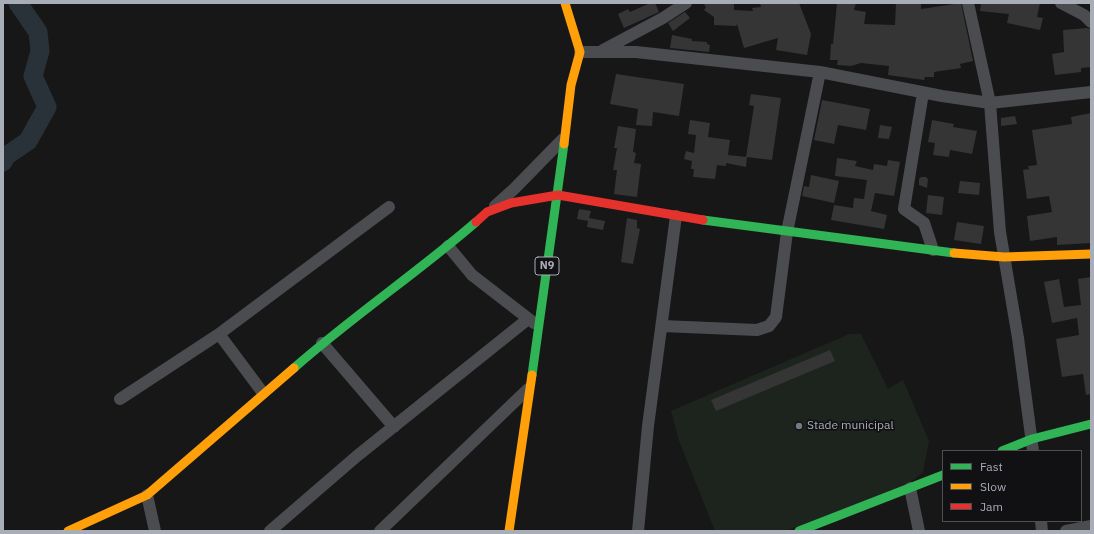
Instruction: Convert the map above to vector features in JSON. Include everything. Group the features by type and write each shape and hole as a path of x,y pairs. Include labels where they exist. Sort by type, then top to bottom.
{"main road":[{"path":"565,3 580,52"},
{"name":"N9","path":"509,531 529,388 533,322 558,195 571,85 580,52"},
{"path":"68,531 147,495 322,343 448,246 487,212 511,202 558,195 676,216 787,232 933,250 1004,257 1091,254"},
{"path":"1004,450 1032,439 1091,424"},
{"path":"799,531 942,475"}],"street":[{"path":"602,51 663,18 686,3"},
{"path":"968,3 990,103 1000,232 1018,338 1034,450"},
{"path":"1060,3 1084,15 1091,22"},
{"path":"580,52 643,52 820,72 923,93 990,103 1091,92"},
{"path":"662,326 756,330 769,326 776,317 787,232 820,72"},
{"path":"923,93 904,209 924,223 933,250"},
{"path":"487,212 514,189 566,137"},
{"path":"120,399 219,334 389,207"},
{"path":"638,531 648,426 676,216"},
{"path":"270,531 394,427 533,322 472,275 448,246"},
{"path":"219,334 263,393"},
{"path":"322,343 394,427"},
{"path":"380,531 529,388"},
{"path":"910,488 919,531"},
{"path":"147,495 155,531"},
{"path":"1066,531 1091,526"}],"shaded area":[{"name":"Stade municipal","path":"849,334 861,334 888,389 903,380 929,441 923,472 906,486 785,531 715,531 679,441 671,411"}],"building":[{"path":"650,3 655,3 659,12 624,28 618,14 628,9 630,12"},
{"path":"703,3 734,3 734,10 753,11 752,8 761,7 760,3 799,3 811,34 807,55 776,50 778,38 744,48 737,24 736,26 714,25 714,17 704,10 706,7"},
{"path":"837,3 856,3 854,10 866,12 864,24 895,25 896,3 921,3 921,9 961,3 973,61 960,64 961,68 934,72 934,77 925,77 924,80 888,75 889,66 861,63 851,66 837,65 838,60 830,60"},
{"path":"981,3 1040,3 1037,17 1043,18 1040,30 1007,23 1009,14 980,11"},
{"path":"685,12 690,18 673,31 668,23"},
{"path":"1091,29 1091,67 1081,68 1081,72 1055,75 1052,54 1064,52 1063,30"},
{"path":"672,35 692,39 692,41 707,42 707,44 710,45 709,52 670,48"},
{"path":"616,74 684,84 679,116 653,112 652,126 636,125 638,109 610,104"},
{"path":"751,94 781,98 772,160 746,157 754,106 749,105"},
{"path":"822,100 870,109 866,130 838,125 834,144 814,140"},
{"path":"1091,113 1091,243 1057,245 1057,237 1030,241 1027,216 1052,212 1049,196 1027,199 1023,170 1029,169 1028,166 1037,165 1032,130 1072,124 1071,117"},
{"path":"1015,116 1017,124 1001,126 1001,118"},
{"path":"690,120 710,123 708,137 730,140 728,155 747,157 746,167 726,163 726,166 717,165 715,179 693,177 694,169 691,169 692,161 684,159 686,151 694,153 696,135 688,134"},
{"path":"932,120 954,124 953,127 977,131 972,154 950,150 949,157 933,155 935,143 928,142"},
{"path":"880,125 892,127 889,139 878,138"},
{"path":"618,126 636,129 633,152 636,153 634,163 641,164 637,197 614,194 617,170 613,170 617,148 614,148"},
{"path":"837,158 857,161 855,166 873,170 874,164 887,166 888,160 900,162 894,196 875,193 871,211 887,215 884,229 831,220 834,205 853,208 854,198 864,199 867,180 835,176"},
{"path":"811,175 839,181 834,203 802,196 804,186 809,187"},
{"path":"921,177 926,177 928,179 927,188 919,185 919,179"},
{"path":"960,181 980,183 979,195 958,193"},
{"path":"928,195 944,197 942,215 926,213"},
{"path":"579,209 591,211 589,218 605,221 603,230 587,227 588,221 577,219"},
{"path":"627,218 637,220 637,228 640,229 633,264 621,262"},
{"path":"957,222 984,226 981,244 954,240"},
{"path":"1091,277 1091,394 1086,395 1083,374 1062,377 1056,339 1079,335 1077,318 1052,323 1044,282 1059,279 1064,307 1081,305 1078,279"},
{"path":"830,350 835,361 716,411 711,400"}],"waterway":[{"path":"3,162 6,156 28,141 47,107 33,76 40,51 38,32 18,3"}],"traffic: fast":[{"path":"532,375 564,144"},
{"path":"703,220 954,253"},
{"path":"294,368 339,330 454,241 476,222"},
{"path":"1004,450 1032,439 1091,424"},
{"path":"799,531 942,475"}],"traffic: slow":[{"path":"564,144 571,85 580,52 565,3"},
{"path":"954,253 1004,257 1091,254"},
{"path":"68,531 147,495 294,368"},
{"path":"509,531 532,375"}],"traffic: jam":[{"path":"476,222 487,212 511,203 558,195 703,220"}],"place":[{"name":"Stade municipal","path":"799,426"}]}
